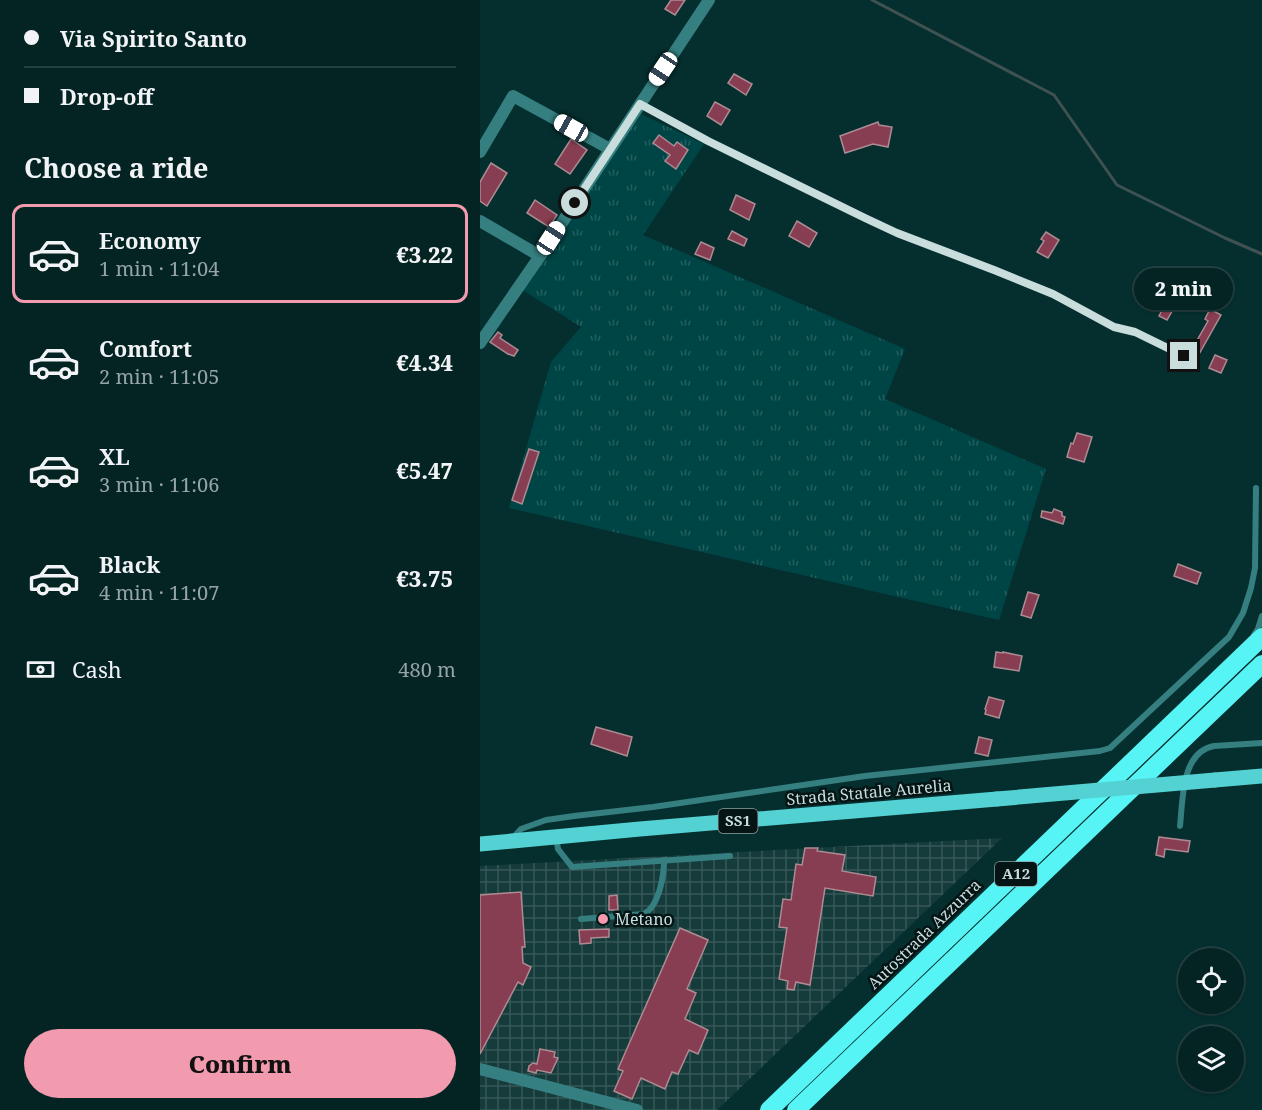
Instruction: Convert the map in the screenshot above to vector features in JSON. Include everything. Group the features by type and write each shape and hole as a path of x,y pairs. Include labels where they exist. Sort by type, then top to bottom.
{"highway":[{"name":"Autostrada Azzurra","path":"769,1110 1262,637"},
{"name":"A12","path":"796,1110 1262,664"}],"main road":[{"name":"Strada Statale Aurelia","path":"480,844 1262,776"}],"street":[{"path":"480,343 709,0"},
{"path":"480,152 513,96 610,149"},
{"path":"480,220 540,256"},
{"path":"480,1069 637,1110"}],"lane":[{"path":"640,104 708,141 875,223 1053,294 1114,327 1135,332 1184,356"},
{"path":"510,842 521,829 546,820 865,776 1100,751 1110,748 1229,637 1243,613 1255,568 1256,488"},
{"path":"1226,671 1258,629 1262,616"},
{"path":"1245,680 1262,669"},
{"path":"1180,826 1186,776 1196,755 1207,747 1262,743"},
{"path":"556,837 558,849 572,867 730,856"},
{"path":"581,919 644,914 650,911 664,873 664,860"}],"shaded area":[{"path":"1002,838 717,1110 480,1110 480,866"}],"green space":[{"path":"641,114 704,144 643,235 905,349 885,399 1046,469 999,620 509,508 551,362 581,327 521,289"}],"building":[{"path":"671,0 685,0 675,15 665,9"},
{"path":"734,74 752,84 746,95 728,83"},
{"path":"715,102 730,110 721,125 707,116"},
{"path":"878,122 879,125 892,127 888,147 873,144 845,153 840,136"},
{"path":"659,135 674,146 677,142 688,150 676,169 665,161 670,155 653,143"},
{"path":"571,139 587,150 570,174 555,164"},
{"path":"491,163 507,173 487,206 480,201 480,182"},
{"path":"736,195 755,204 749,220 730,210"},
{"path":"535,200 557,215 549,227 527,213"},
{"path":"797,221 817,233 809,247 789,236"},
{"path":"732,231 747,239 744,246 728,239"},
{"path":"1046,232 1059,240 1048,258 1037,252 1044,241 1041,239"},
{"path":"701,242 714,248 710,260 695,254"},
{"path":"1167,301 1175,306 1167,320 1159,316"},
{"path":"1210,309 1221,315 1198,356 1191,351 1208,321 1205,319"},
{"path":"498,332 502,335 500,338 518,350 514,356 490,342"},
{"path":"1215,355 1227,360 1221,373 1209,368"},
{"path":"1077,433 1092,437 1084,462 1067,457"},
{"path":"529,449 539,452 522,504 512,500"},
{"path":"1054,509 1062,512 1062,516 1065,517 1063,524 1041,517 1042,511 1052,513"},
{"path":"1178,564 1201,573 1197,584 1174,576"},
{"path":"1028,592 1039,595 1031,618 1021,615"},
{"path":"996,652 1022,656 1019,671 994,667"},
{"path":"989,697 1004,701 999,718 985,714"},
{"path":"596,727 632,737 627,756 591,744"},
{"path":"979,737 992,740 988,756 975,753"},
{"path":"1159,837 1190,841 1188,852 1165,849 1164,857 1156,855"},
{"path":"805,848 818,848 817,851 845,855 842,871 876,877 873,896 825,888 810,985 796,982 794,990 787,989 788,981 779,979 787,928 779,927 783,899 791,900 796,864 802,865"},
{"path":"521,892 525,947 522,947 523,963 531,967 523,985 518,982 480,1054 480,895"},
{"path":"617,895 618,910 609,910 609,896"},
{"path":"680,928 708,940 687,989 696,993 685,1019 708,1030 698,1054 689,1050 678,1074 672,1072 665,1089 641,1078 632,1099 614,1091 623,1071 618,1069"},
{"path":"609,929 609,937 591,938 591,943 580,944 579,930"},
{"path":"540,1049 555,1052 554,1057 558,1058 551,1073 528,1071 529,1066 533,1063 537,1064"}],"waterway":[{"path":"872,0 1054,95 1117,185 1262,254"}],"place":[{"name":"Metano","path":"603,919"}],"route":[{"path":"575,203 640,104 708,141 897,233 1053,294 1114,327 1135,332 1184,356"}]}
